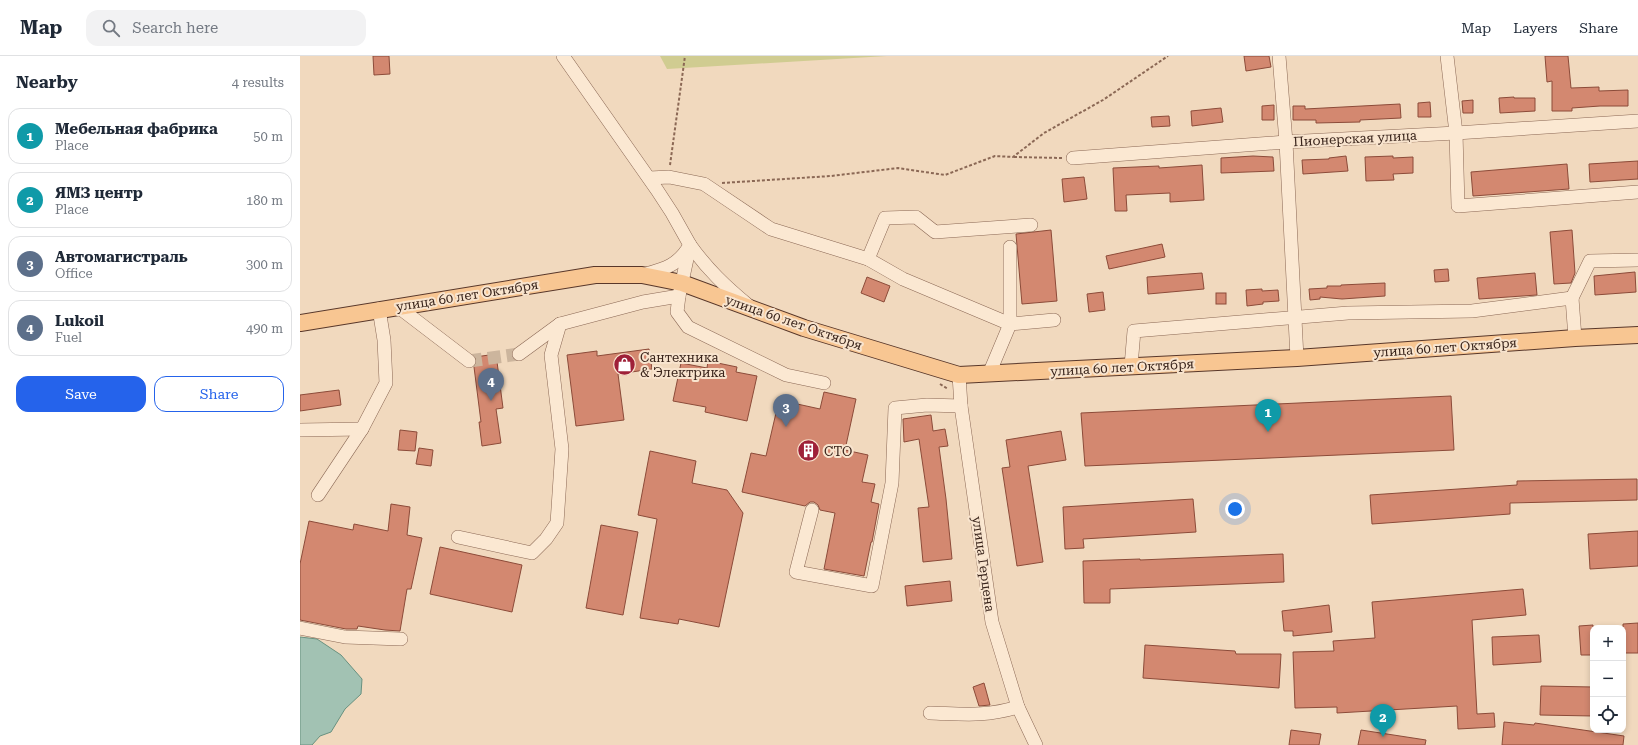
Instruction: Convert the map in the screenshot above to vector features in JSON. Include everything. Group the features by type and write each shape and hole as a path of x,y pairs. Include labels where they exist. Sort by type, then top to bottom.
{"main road":[{"name":"улица 60 лет Октября","path":"300,323 595,275 642,275 680,289 753,309 804,328 959,375 1297,358 1575,338 1638,335"}],"street":[{"path":"563,56 650,178 690,245 710,270 753,309"},
{"path":"1279,56 1286,142 1297,358"},
{"path":"1447,56 1456,133 1458,206 1638,192"},
{"name":"Пионерская улица","path":"1073,158 1286,142 1638,121"},
{"path":"650,178 669,176 704,184 771,229 868,259 903,279 1010,324 1054,320"},
{"path":"868,259 885,218 916,217 935,232 1031,225"},
{"path":"642,275 662,270 675,264 690,245"},
{"path":"690,245 680,289 677,312 688,327 786,374 824,383"},
{"path":"989,374 1010,324 1010,247"},
{"path":"1575,338 1572,298 1590,261 1638,260"},
{"path":"519,354 560,324 643,302 680,289"},
{"path":"1131,366 1134,331 1348,313 1472,311 1572,298"},
{"path":"398,306 469,361"},
{"path":"318,495 362,429 386,383 384,340 379,310"},
{"path":"458,537 532,553 546,539 557,523 562,449 551,355 560,324"},
{"name":"улица Герцена","path":"959,375 961,406 992,622 1018,707 1036,745"},
{"path":"812,510 796,572 872,586 892,483 895,408 927,405 961,406"},
{"path":"300,430 362,429"},
{"path":"300,628 345,637 401,639"},
{"path":"930,713 979,715 998,713 1018,707"}],"path":[{"path":"669,176 685,56"},
{"path":"1013,157 1044,133 1103,100 1168,56"},
{"path":"704,184 831,176 898,168 945,175 995,156 1073,158"}],"shaded area":[{"path":"660,56 887,56 667,69"},
{"path":"300,637 317,639 341,655 362,679 361,694 345,709 331,732 320,736 312,745 300,745"}],"building":[{"path":"373,56 389,56 390,74 374,75"},
{"path":"1244,56 1269,56 1271,67 1246,71"},
{"path":"1545,56 1568,56 1571,88 1599,87 1599,91 1628,90 1628,106 1600,106 1572,108 1572,111 1552,111 1552,81 1547,82"},
{"path":"1499,98 1535,98 1535,111 1500,113"},
{"path":"1473,100 1473,113 1463,113 1462,101"},
{"path":"1430,102 1431,117 1418,117 1418,103"},
{"path":"1400,104 1401,118 1360,120 1360,122 1316,123 1316,120 1293,120 1293,106 1305,106 1305,109"},
{"path":"1274,105 1274,120 1262,120 1262,106"},
{"path":"1221,108 1223,122 1192,126 1191,111"},
{"path":"1169,116 1170,126 1152,127 1151,117"},
{"path":"1253,156 1273,157 1274,171 1221,173 1221,158"},
{"path":"1346,156 1348,171 1303,174 1302,160 1329,159"},
{"path":"1393,156 1393,158 1413,157 1413,173 1393,174 1394,180 1366,181 1365,157"},
{"path":"1638,161 1638,179 1590,182 1589,164"},
{"path":"1567,164 1569,189 1473,196 1471,172"},
{"path":"1202,165 1204,200 1170,202 1170,193 1126,195 1127,211 1115,211 1113,168 1159,166 1159,168"},
{"path":"1084,177 1087,199 1064,202 1062,179"},
{"path":"1051,230 1057,301 1022,304 1016,234"},
{"path":"1572,230 1575,273 1571,283 1554,284 1550,232"},
{"path":"1162,244 1165,257 1109,269 1106,256"},
{"path":"1448,269 1449,281 1435,282 1434,270"},
{"path":"1635,272 1636,292 1595,295 1594,276"},
{"path":"1202,273 1204,289 1148,294 1147,277"},
{"path":"1535,273 1537,295 1479,299 1477,278"},
{"path":"867,277 890,286 884,302 861,293"},
{"path":"1385,283 1385,296 1342,299 1320,297 1320,299 1310,300 1309,289 1327,288 1327,286"},
{"path":"1262,289 1262,291 1278,290 1279,301 1263,302 1263,304 1247,306 1246,290"},
{"path":"1103,292 1105,310 1089,312 1087,294"},
{"path":"1216,293 1226,293 1226,304 1216,304"},
{"path":"649,349 652,369 618,374 624,420 576,426 567,355 597,351 597,356"},
{"path":"496,354 503,408 496,409 501,443 482,446 479,422 481,422 474,367 477,362 475,357"},
{"path":"708,361 737,367 736,372 757,376 747,421 705,412 706,407 673,401 681,363 707,368"},
{"path":"339,390 341,405 300,411 300,395"},
{"name":"СТО","path":"824,392 856,399 845,450 868,455 862,482 875,484 871,502 879,504 864,576 824,569 835,513 820,510 818,505 814,502 810,502 805,506 742,492 751,453 766,456 779,400 820,409"},
{"path":"1451,396 1454,450 1085,466 1081,413"},
{"path":"931,415 933,431 945,429 948,446 939,447 952,559 923,562 918,508 929,507 919,439 904,442 903,419"},
{"path":"400,430 417,432 415,451 398,450"},
{"path":"1061,431 1066,460 1028,466 1043,562 1017,566 1002,468 1010,467 1006,440"},
{"path":"419,448 433,450 431,466 416,464"},
{"path":"650,451 696,461 692,483 727,490 743,513 719,627 679,619 678,624 640,618 657,519 638,515"},
{"path":"1637,479 1637,500 1510,503 1510,514 1372,524 1370,495 1517,485 1517,481"},
{"path":"1193,499 1196,532 1083,539 1084,548 1065,549 1063,507"},
{"path":"391,504 410,507 407,535 422,538 411,589 407,589 400,631 358,626 357,629 346,629 300,620 300,564 309,521 353,530 354,524 388,531"},
{"path":"601,525 638,532 623,615 586,608"},
{"path":"1638,531 1638,566 1590,569 1588,534"},
{"path":"440,547 522,565 512,612 430,594"},
{"path":"1283,554 1284,582 1110,589 1110,603 1084,603 1083,561"},
{"path":"950,581 952,601 907,606 905,586"},
{"path":"1523,589 1526,615 1472,620 1477,714 1494,713 1495,727 1458,729 1457,706 1337,713 1337,707 1295,708 1293,652 1334,651 1333,641 1375,638 1372,602"},
{"path":"1329,605 1332,632 1293,636 1293,631 1284,631 1282,611"},
{"path":"1638,623 1638,653 1626,653 1626,625 1623,624"},
{"path":"1590,625 1590,655 1581,655 1579,626"},
{"path":"1539,635 1541,662 1493,665 1492,637"},
{"path":"1145,645 1235,651 1236,654 1281,654 1279,688 1143,678"},
{"path":"984,683 990,705 979,706 973,687"},
{"path":"1541,686 1590,687 1590,716 1540,715"},
{"path":"1504,722 1534,725 1535,723 1590,731 1590,733 1624,736 1623,745 1502,745"},
{"path":"1291,730 1321,734 1319,745 1289,745"},
{"path":"1361,730 1426,740 1425,745 1358,745"}],"tunnel":[{"path":"469,361 519,354"}],"place":[{"name":"Сантехника & Электрика","path":"624,364"},
{"name":"Lukoil","path":"491,401"},
{"name":"Автомагистраль","path":"786,427"},
{"name":"Мебельная фабрика","path":"1268,432"},
{"name":"СТО","path":"809,451"},
{"name":"ЯМЗ центр","path":"1383,737"}]}
